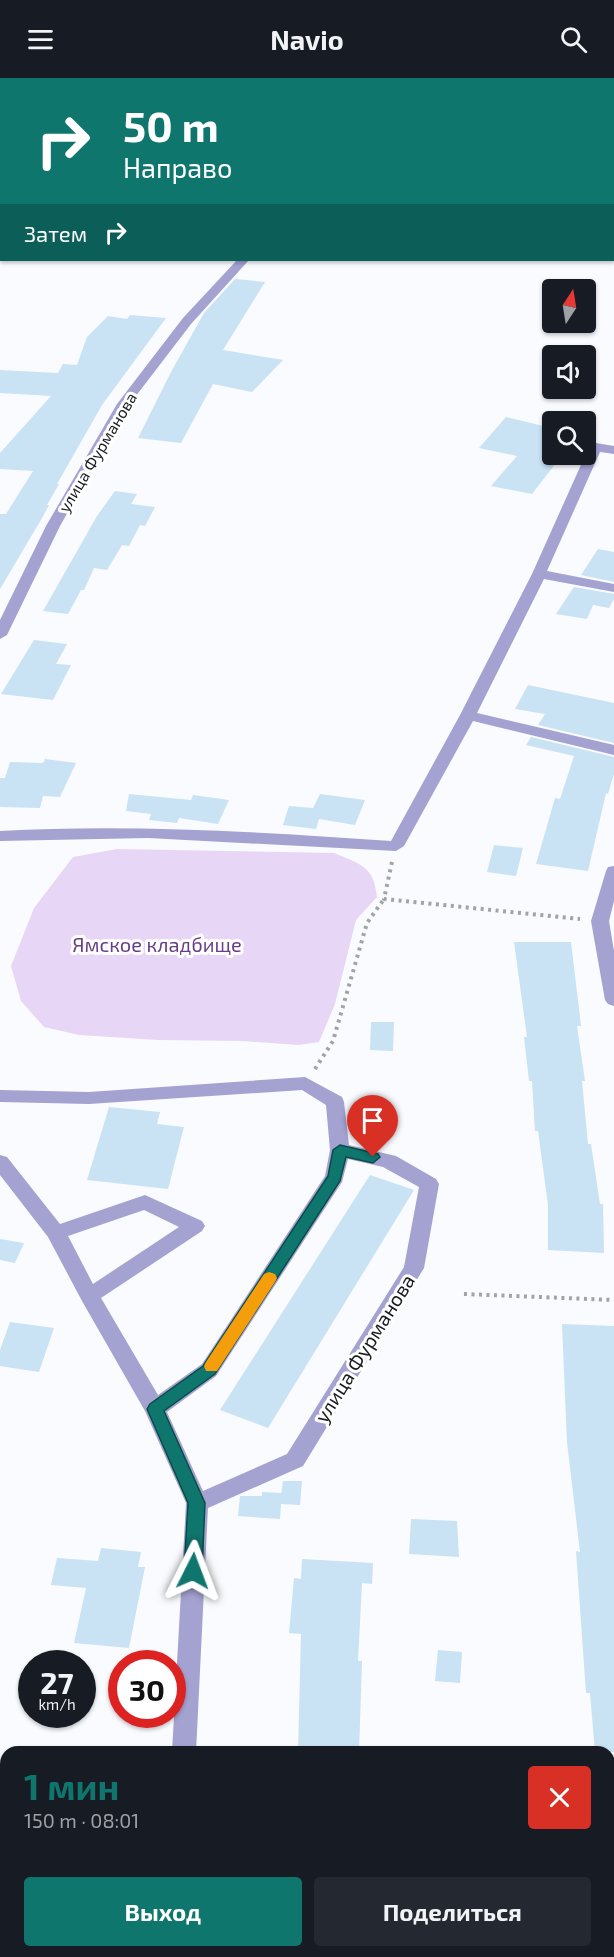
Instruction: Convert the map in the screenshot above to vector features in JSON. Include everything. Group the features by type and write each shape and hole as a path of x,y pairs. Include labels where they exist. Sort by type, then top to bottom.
{"street":[{"name":"улица Фурманова","path":"0,635 53,526 123,404 187,321 242,261"},
{"path":"0,836 60,832 240,836 396,846 468,715 539,574 597,447 614,450"},
{"path":"539,574 614,588"},
{"path":"468,715 614,750"},
{"path":"614,871 600,921 614,1000"},
{"path":"0,1096 89,1098 305,1083 334,1102 340,1150 335,1177 209,1370 155,1409"},
{"name":"улица Фурманова","path":"197,1503 295,1460 414,1268 429,1184 389,1161 340,1150"},
{"path":"0,1162 56,1233 89,1296 155,1409 197,1503 184,1746"},
{"path":"56,1233 145,1202 195,1226 89,1296"}],"path":[{"path":"305,1083 333,1041 367,923 384,899 396,846"},
{"path":"384,899 600,921"},
{"path":"464,1294 614,1300"}],"green space":[{"name":"Ямское кладбище","path":"117,849 334,853 364,867 373,879 377,897 356,920 335,1004 319,1042 298,1045 243,1041 158,1040 79,1035 44,1027 21,1001 11,966 34,908 73,857"}],"building":[{"path":"235,279 265,282 223,350 283,360 252,392 213,384 181,443 138,438 204,313"},
{"path":"130,315 166,318 102,405 57,484 59,484 42,518 0,589 0,514 6,514 33,471 0,469 0,453 51,396 0,393 0,370 58,373 63,364 77,365 87,337 108,316 127,319"},
{"path":"506,417 542,426 542,465 554,465 532,494 491,486 517,456 479,448"},
{"path":"115,491 137,494 131,504 155,507 145,526 140,525 129,546 122,545 107,570 94,568 84,590 81,590 68,614 43,611 97,516"},
{"path":"598,549 614,552 614,582 581,575"},
{"path":"574,587 614,594 614,599 609,608 593,605 587,619 556,614"},
{"path":"34,640 67,644 56,664 71,665 53,700 1,694"},
{"path":"528,685 614,703 614,743 538,725 545,714 515,709"},
{"path":"531,737 614,757 614,774 608,794 606,793 588,871 536,864 555,798 560,799 574,756 526,745"},
{"path":"45,759 76,763 60,797 43,796 40,808 0,807 0,778 5,778 10,762 43,763"},
{"path":"129,794 191,800 193,795 229,800 218,824 179,818 177,823 149,820 151,814 126,811"},
{"path":"320,794 365,800 355,825 319,819 316,829 283,825 289,806 313,808"},
{"path":"494,845 523,848 516,876 487,872"},
{"path":"514,942 571,942 581,1026 577,1026 585,1081 582,1081 588,1144 591,1144 600,1204 603,1204 604,1253 548,1250 548,1205 538,1131 535,1131 532,1081 529,1081 524,1037 527,1037"},
{"path":"371,1022 394,1022 393,1051 370,1050"},
{"path":"109,1107 160,1112 157,1124 184,1127 168,1189 87,1180"},
{"path":"370,1175 414,1190 268,1428 220,1410"},
{"path":"0,1239 24,1243 15,1263 0,1260"},
{"path":"10,1322 54,1328 39,1372 0,1366 0,1350"},
{"path":"562,1324 614,1326 614,1746 594,1746 590,1693 586,1693 576,1551 580,1552 567,1442"},
{"path":"283,1481 302,1481 300,1505 281,1504 280,1519 238,1516 240,1496 262,1496 262,1492 281,1493"},
{"path":"411,1519 457,1521 459,1557 409,1554"},
{"path":"101,1548 141,1552 138,1567 145,1567 129,1648 74,1643 86,1588 51,1585 57,1558 98,1561"},
{"path":"302,1559 373,1563 372,1584 362,1583 358,1661 362,1661 359,1746 298,1746 301,1634 289,1633 294,1578 301,1579"},
{"path":"438,1650 462,1652 460,1683 435,1681"}],"slow traffic":[{"path":"211,1366 269,1278"}],"route":[{"path":"193,1571 197,1503 155,1409 209,1370 335,1177 340,1150 373,1157"}]}
